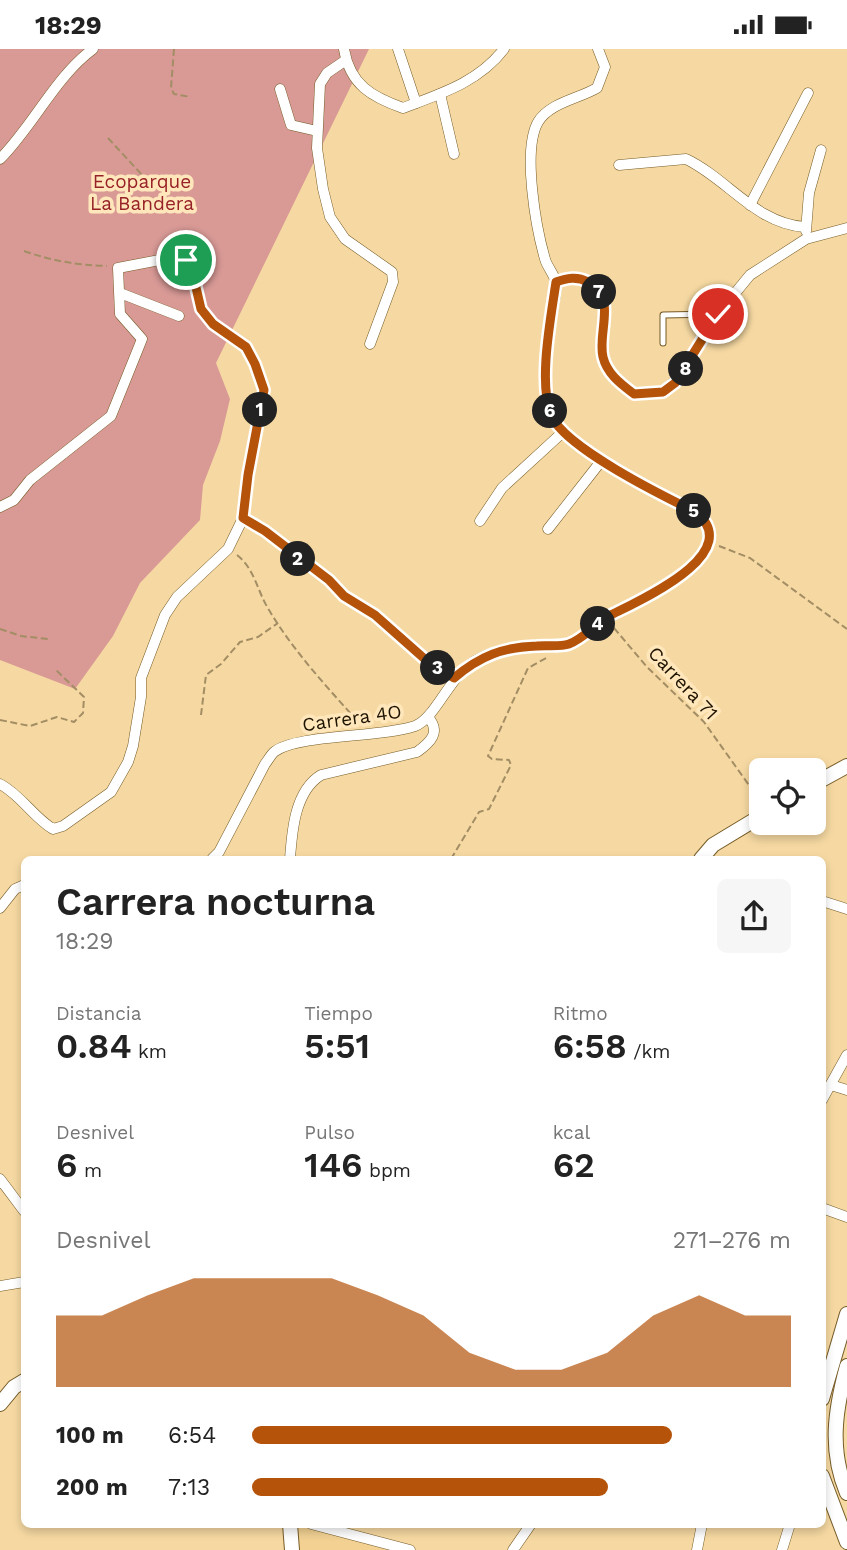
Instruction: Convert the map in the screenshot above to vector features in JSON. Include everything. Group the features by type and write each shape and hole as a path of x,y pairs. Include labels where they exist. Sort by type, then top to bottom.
{"street":[{"path":"0,159 28,127 74,65 93,49"},
{"path":"344,49 346,60 365,89 377,98 403,108 472,78 504,49"},
{"path":"398,49 416,103"},
{"path":"598,49 605,67 597,88 545,113 537,123 533,137 531,184 545,261 556,282 547,349 547,393 551,415 563,432 602,460 696,512 706,521 710,533 709,542"},
{"path":"346,60 327,73 320,84 317,131 323,189 330,217 345,239 392,272 393,282 370,344"},
{"path":"280,89 291,125 317,131"},
{"path":"750,205 807,93"},
{"path":"440,94 454,154"},
{"path":"806,239 809,193 821,149"},
{"path":"619,165 686,159 764,215 789,226 805,227"},
{"path":"556,282 579,278 591,283 600,293 605,307 602,355 613,377 634,394 663,392 675,383 718,314 750,275 806,239 847,228"},
{"path":"0,507 14,500 30,480 96,430 115,409 142,339 120,314 117,272 122,266 180,256 186,260 191,266 201,309 213,324 246,347 264,390 243,518 228,549 177,597 165,615 141,678 141,697 130,754 111,792 63,826 53,829 43,823 10,789 0,784"},
{"path":"120,293 179,316"},
{"path":"480,521 502,488 563,432"},
{"path":"548,529 602,460"},
{"name":"Carrera 4O","path":"214,856 274,752 296,744 370,736 418,725 428,717 454,678 473,662 511,647 569,644 606,618 647,597 690,569 706,550 709,542"},
{"path":"290,856 302,794 309,782 321,775 417,752 429,744 434,735 435,725 428,717"},
{"path":"826,777 847,765"},
{"path":"704,856 713,845 749,823"},
{"path":"0,908 15,889 21,886"},
{"path":"826,902 847,909"},
{"path":"826,1093 847,1055"},
{"path":"831,1085 847,1090"},
{"path":"0,1179 21,1207"},
{"path":"826,1209 847,1217"},
{"path":"0,1286 21,1282"},
{"path":"826,1385 847,1314"},
{"path":"847,1366 834,1433 837,1470 847,1493"},
{"path":"0,1405 14,1387 21,1383"},
{"path":"826,1487 847,1542"},
{"path":"290,1528 292,1550"},
{"path":"324,1528 382,1546 410,1550"},
{"path":"513,1550 528,1528"},
{"path":"697,1550 701,1528"},
{"path":"782,1550 789,1528"}],"lane":[{"path":"663,343 663,315 718,314"}],"path":[{"path":"174,49 171,88 174,94 191,97"},
{"path":"107,138 155,189"},
{"path":"24,251 60,264 70,261 122,266"},
{"path":"243,518 265,531 329,580 344,596 375,615 427,661 454,678"},
{"path":"709,542 750,558 847,629"},
{"path":"228,549 248,564 268,609 307,665 370,736"},
{"name":"Carrera 71","path":"606,618 647,667 704,722 749,786"},
{"path":"201,715 206,675 221,664 240,642 258,637 278,623"},
{"path":"0,629 21,636 48,639"},
{"path":"454,856 479,812 489,809 511,765 509,760 492,759 488,756 520,683 528,668 550,656"},
{"path":"0,720 30,726 57,717 74,722 83,713 84,697 56,670"}],"shaded area":[{"path":"290,1528 326,1528 410,1550 292,1550"}],"green space":[{"name":"Ecoparque La Bandera","path":"0,49 369,49 216,363 230,399 220,441 203,485 200,520 140,583 113,636 75,689 0,660"}],"route":[{"path":"186,260 191,266 201,309 213,324 246,347 264,390 243,518 265,531 305,565 329,580 344,596 375,615 427,661 454,678 473,662 497,651 511,647 569,644 606,618 647,597 690,569 706,550 710,533 706,521 696,512 602,460 563,432 551,415 547,393 547,349 556,282 579,278 591,283 600,293 605,307 602,355 613,377 634,394 663,392 675,383 718,314"}]}
